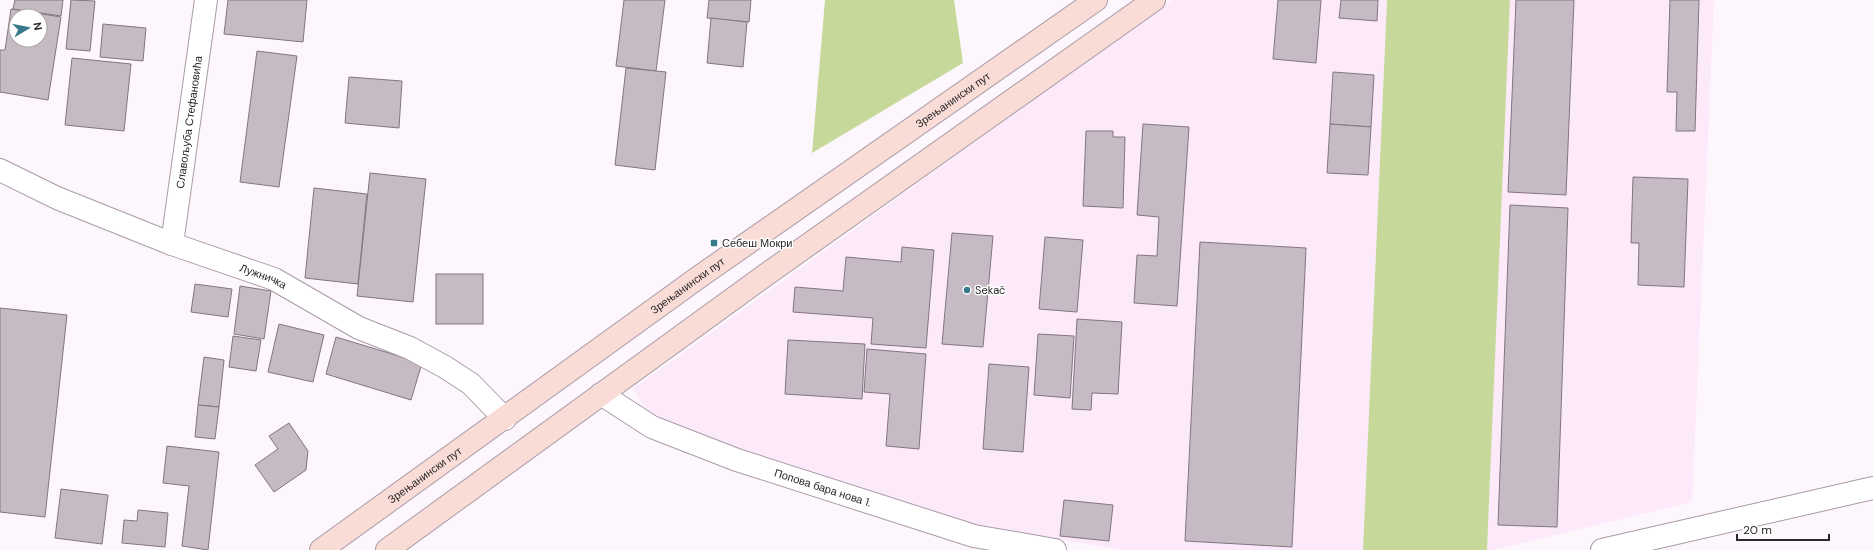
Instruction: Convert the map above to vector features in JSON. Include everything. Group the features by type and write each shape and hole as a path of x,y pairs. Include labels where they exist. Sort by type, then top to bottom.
{"main road":[{"name":"Зрењанински пут","path":"322,550 505,419 699,277 1096,0"},
{"path":"387,550 767,274 1154,0"}],"street":[{"name":"Славољуба Стефановића","path":"172,244 206,0"},
{"name":"Лужничка","path":"0,170 57,198 172,244 274,279 359,328 410,348 445,366 471,384 505,419"},
{"name":"Попова бара нова 1.","path":"600,394 652,427 737,460 974,543 1055,550"},
{"path":"1605,550 1873,488"}],"shaded area":[{"path":"1172,0 1387,0 1363,550 1123,550 982,527 654,421 633,389"},
{"path":"1510,0 1714,0 1692,502 1493,550 1487,550"}],"green space":[{"path":"825,0 954,0 963,63 812,153"},
{"path":"1387,0 1510,0 1487,550 1363,550"}],"building":[{"path":"15,0 63,0 61,16 48,14 48,8 13,8"},
{"path":"71,0 95,1 90,51 66,49"},
{"path":"228,0 307,0 303,42 224,34"},
{"path":"624,0 665,0 656,71 616,66"},
{"path":"709,0 751,0 749,22 707,18"},
{"path":"1278,0 1321,0 1316,63 1273,59"},
{"path":"1341,0 1378,0 1377,21 1339,18"},
{"path":"1516,0 1574,0 1566,195 1508,192"},
{"path":"1670,0 1699,0 1695,131 1676,131 1677,92 1667,92"},
{"path":"48,15 61,17 48,100 0,92 0,50 5,50 8,30 8,48 48,48"},
{"path":"711,18 747,22 743,67 707,63"},
{"path":"103,24 146,28 143,61 100,57"},
{"path":"257,51 297,56 279,187 240,182"},
{"path":"72,58 131,64 124,131 65,125"},
{"path":"626,68 666,72 655,170 615,165"},
{"path":"1333,72 1374,75 1371,127 1330,124"},
{"path":"349,77 402,81 399,128 345,123"},
{"path":"1143,124 1189,127 1177,306 1134,303 1137,255 1157,256 1159,217 1137,215"},
{"path":"1330,124 1371,127 1368,175 1327,173"},
{"path":"1086,131 1113,131 1113,137 1125,137 1123,208 1083,206"},
{"path":"370,173 426,179 413,302 357,296"},
{"path":"1633,177 1688,179 1684,287 1638,285 1639,243 1631,243"},
{"path":"314,188 367,194 358,284 305,278"},
{"path":"1510,205 1568,208 1557,527 1498,525"},
{"name":"Sekač","path":"952,233 993,236 983,347 942,344"},
{"path":"1045,237 1083,240 1077,312 1039,309"},
{"path":"1200,242 1306,248 1292,547 1185,541"},
{"path":"902,247 934,250 926,348 871,344 873,318 793,312 795,287 843,291 846,257 901,262"},
{"path":"436,274 483,274 483,324 436,324"},
{"path":"195,284 232,289 228,317 191,312"},
{"path":"240,286 271,291 264,339 234,334"},
{"path":"0,308 67,315 45,517 0,512"},
{"path":"1077,319 1122,322 1118,394 1092,393 1091,410 1072,409"},
{"path":"279,324 324,335 313,382 268,372"},
{"path":"1038,334 1074,336 1070,398 1034,395"},
{"path":"233,336 261,340 256,371 229,367"},
{"path":"336,337 422,363 411,400 326,374"},
{"path":"788,340 865,344 862,399 785,394"},
{"path":"867,349 926,354 919,449 886,446 890,394 864,392"},
{"path":"204,357 224,360 219,407 198,405"},
{"path":"989,364 1029,367 1023,452 983,449"},
{"path":"198,405 219,407 215,439 195,437"},
{"path":"289,423 308,451 306,470 274,492 255,465 278,449 269,436"},
{"path":"167,446 219,452 208,550 182,546 189,486 163,483"},
{"path":"61,489 108,495 102,544 55,538"},
{"path":"1064,500 1113,505 1109,541 1060,536"},
{"path":"138,510 168,513 165,547 122,543 124,520 137,521"}],"place":[{"name":"Себеш Мокри","path":"714,243"},
{"name":"Sekač","path":"967,290"}]}
